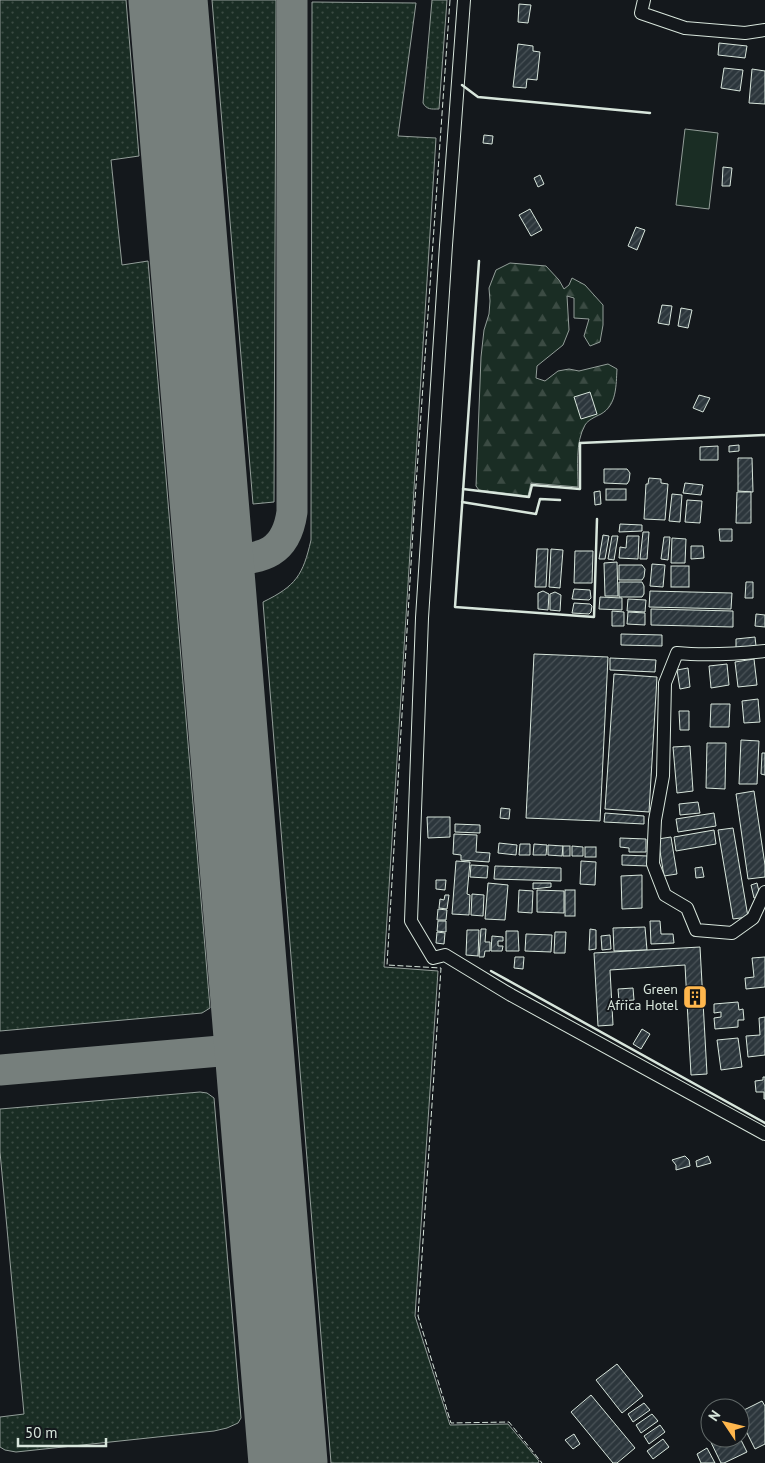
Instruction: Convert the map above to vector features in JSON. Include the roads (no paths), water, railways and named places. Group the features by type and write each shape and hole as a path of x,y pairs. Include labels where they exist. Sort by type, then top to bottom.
{"street":[{"path":"464,0 422,618 411,921 433,958 445,955 520,1000 765,1134"},
{"path":"644,0 641,13 685,28 745,33 765,30"},
{"path":"765,650 729,654 697,655 677,653 665,683 663,776 655,820 654,864 665,895 686,908 696,930 732,933 753,918 765,892"}],"place":[{"name":"Green Africa Hotel","path":"695,997"}]}
